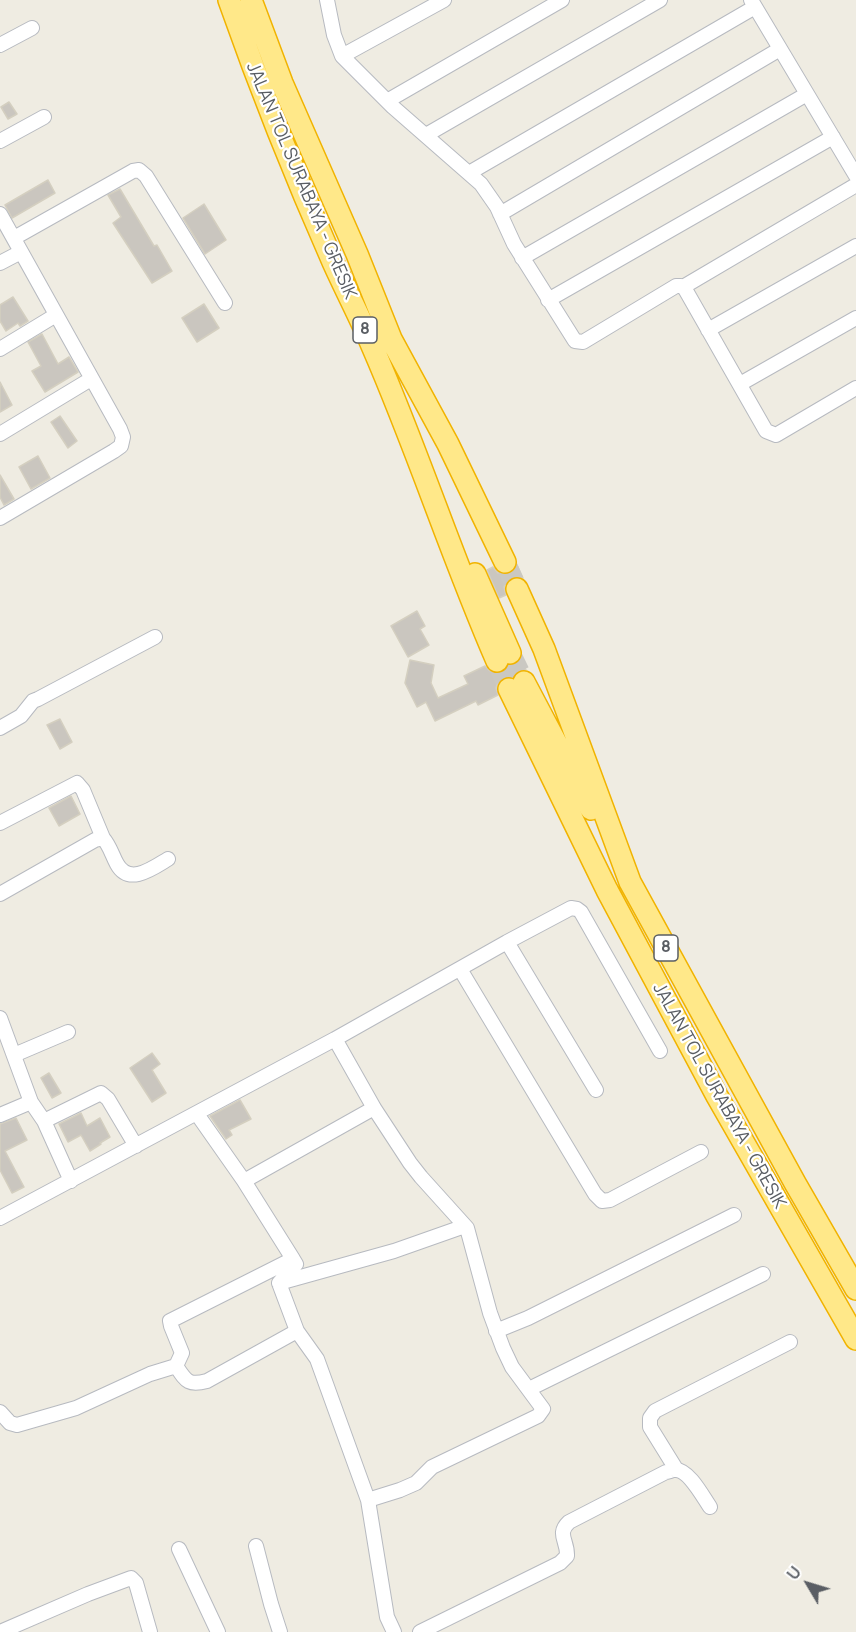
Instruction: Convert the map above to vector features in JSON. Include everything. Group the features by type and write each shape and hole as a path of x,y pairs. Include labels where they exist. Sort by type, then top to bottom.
{"highway":[{"name":"JALAN TOL SURABAYA - GRESIK","path":"229,0 261,89 333,262 373,347 414,448 479,620 503,657 476,575 407,397 391,339 357,254 282,83 251,0"},
{"name":"JALAN TOL SURABAYA - GRESIK","path":"391,339 448,444 505,562"},
{"name":"JALAN TOL SURABAYA - GRESIK","path":"517,589 544,649 630,882"},
{"name":"JALAN TOL SURABAYA - GRESIK","path":"856,1288 795,1183 630,882 517,685 613,901 717,1096 856,1339"}],"street":[{"path":"342,56 444,0"},
{"path":"387,101 562,0"},
{"path":"426,135 660,0"},
{"path":"331,2 334,35 342,56 387,101 481,184 500,214 522,258 572,339 579,343 676,286 683,287 856,185"},
{"path":"469,173 753,4 856,176"},
{"path":"0,45 32,28"},
{"path":"500,214 780,49"},
{"path":"522,258 807,94"},
{"path":"0,141 44,117"},
{"path":"548,300 833,137"},
{"path":"14,238 139,170 146,176 225,303"},
{"path":"0,214 123,437 121,446 0,518"},
{"path":"708,330 856,246"},
{"path":"0,264 21,252"},
{"path":"683,287 766,431 776,435 856,388"},
{"path":"0,349 56,315"},
{"path":"740,384 856,318"},
{"path":"0,434 91,379"},
{"path":"0,728 21,716 33,701 154,637"},
{"path":"0,823 77,783 83,790 103,838 122,871 127,874 140,874 168,859"},
{"path":"0,894 95,840 103,838"},
{"path":"0,1218 197,1114 571,908 582,912 660,1051"},
{"path":"507,942 596,1090"},
{"path":"460,969 595,1194 602,1201 610,1200 701,1152"},
{"path":"0,1018 31,1102 45,1121 71,1181"},
{"path":"14,1055 68,1032"},
{"path":"335,1039 374,1108 421,1177 465,1226 496,1331 512,1367 543,1409 541,1414 432,1467 416,1483 368,1500"},
{"path":"45,1121 101,1093 108,1099 136,1146"},
{"path":"1,1112 31,1102"},
{"path":"244,1181 374,1108"},
{"path":"197,1114 244,1181 296,1264 279,1283"},
{"path":"496,1331 528,1318 734,1215"},
{"path":"279,1283 394,1251 465,1226"},
{"path":"0,1412 10,1423 17,1425 76,1408 150,1374 176,1366 182,1353 170,1321 293,1259"},
{"path":"528,1389 763,1274"},
{"path":"279,1283 297,1331 317,1359 368,1500 387,1617 394,1632"},
{"path":"176,1366 189,1382 195,1384 207,1381 297,1331"},
{"path":"710,1507 689,1478 676,1469 650,1427 650,1418 655,1411 790,1342"},
{"path":"420,1632 560,1563 567,1556 562,1532 563,1527 569,1522 676,1469"},
{"path":"256,1546 280,1632"},
{"path":"179,1549 218,1632"},
{"path":"0,1632 131,1578 136,1583 150,1632"}],"building":[{"path":"9,102 17,114 8,119 1,107"},
{"path":"48,180 55,193 12,218 5,205"},
{"path":"120,189 154,246 157,245 172,271 152,283 113,223 121,217 108,195"},
{"path":"204,204 226,240 205,254 183,218"},
{"path":"13,297 28,321 20,326 18,323 6,331 0,321 0,305"},
{"path":"204,304 219,328 197,342 182,318"},
{"path":"42,334 58,364 69,357 78,372 45,392 32,371 41,366 28,342"},
{"path":"0,382 12,405 0,412"},
{"path":"60,416 77,441 68,448 51,422"},
{"path":"38,456 50,478 31,489 19,467"},
{"path":"0,475 14,499 4,505 0,497"},
{"path":"517,565 523,578 518,576 506,582 504,587 506,595 499,598 487,570 493,567 498,573 505,575 515,570"},
{"path":"417,611 425,626 420,629 429,645 408,657 391,626"},
{"path":"521,659 526,670 519,671 513,677 503,678 498,682 496,688 498,695 478,705 476,701 435,721 426,702 417,707 405,683 410,660 434,665 431,683 438,698 468,684 464,676 485,666 496,674"},
{"path":"60,719 72,742 60,749 47,725"},
{"path":"71,796 80,814 59,826 49,808"},
{"path":"152,1053 160,1064 152,1070 166,1093 152,1102 130,1068"},
{"path":"49,1073 61,1093 52,1098 41,1078"},
{"path":"240,1100 251,1119 229,1130 232,1135 226,1139 210,1116"},
{"path":"81,1113 87,1126 100,1118 110,1137 90,1151 81,1135 68,1142 59,1124"},
{"path":"16,1118 27,1140 5,1151 24,1187 12,1193 0,1170 0,1124"}],"tunnel":[{"path":"505,562 517,589"},
{"path":"510,653 524,682"},
{"path":"497,661 509,689"}]}
